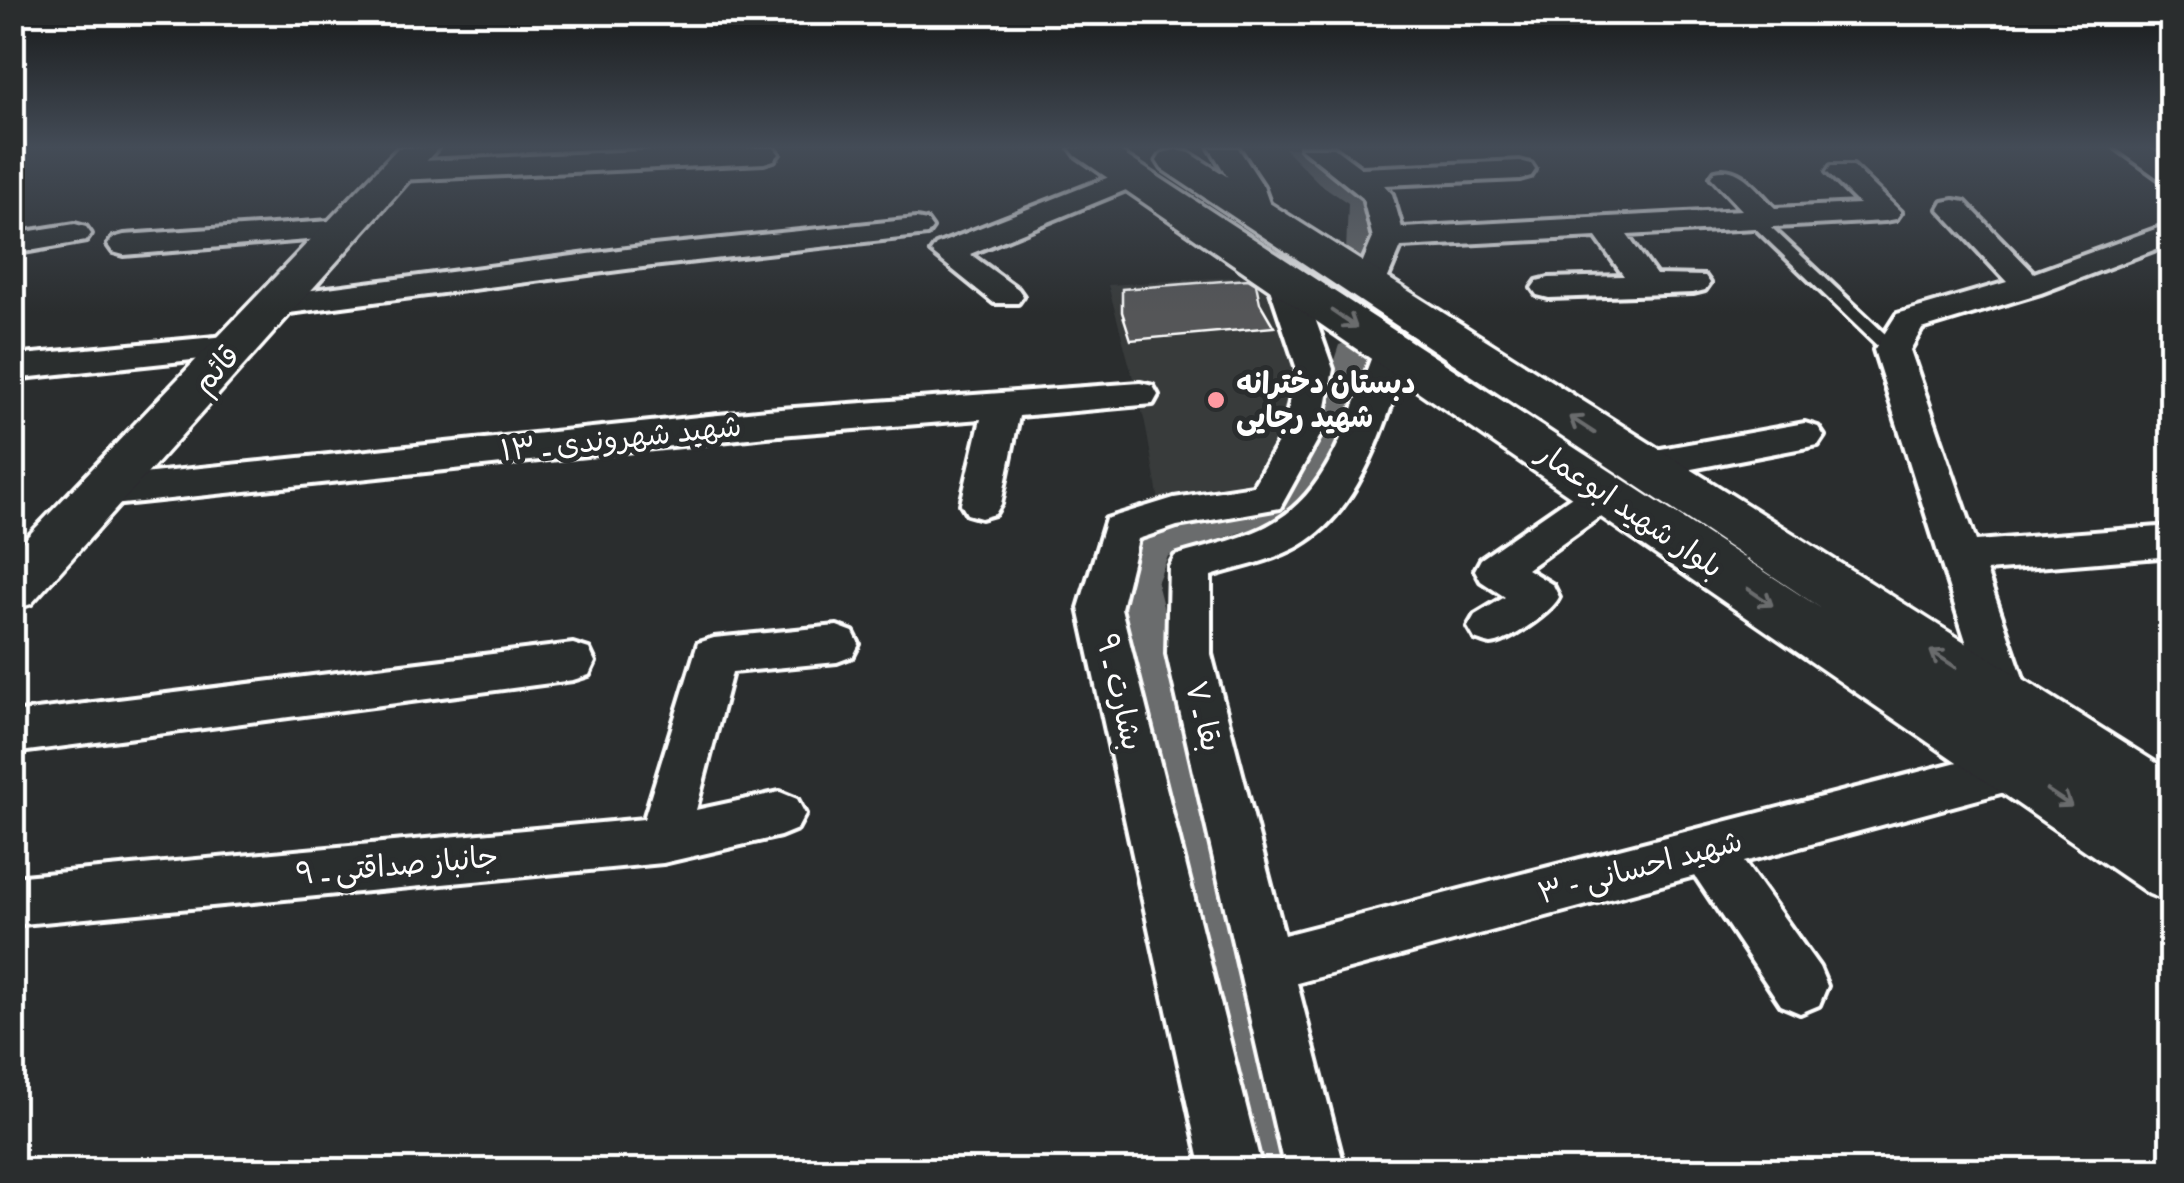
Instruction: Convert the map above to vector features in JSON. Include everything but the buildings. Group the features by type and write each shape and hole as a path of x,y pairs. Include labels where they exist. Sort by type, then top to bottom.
{"street":[{"name":"قائم","path":"12,589 369,203"},
{"path":"1006,296 947,252 1054,203"},
{"name":"بلوار شهید ابوعمار","path":"1193,203 1284,279 1392,351 1624,479 2008,701 2172,807"},
{"name":"بلوار شهید ابوعمار","path":"1234,203 1257,214 1369,286 2016,768 2172,873"},
{"path":"1254,203 1257,214"},
{"path":"1369,286 1389,238 1380,203"},
{"path":"1748,203 1760,218"},
{"path":"1389,238 1885,212 1876,203"},
{"path":"1954,210 2030,286"},
{"path":"1604,225 1648,285"},
{"path":"274,305 634,258 916,228"},
{"path":"124,245 345,229"},
{"path":"2008,701 1892,350 1909,322 2030,286 2172,232"},
{"path":"12,244 74,234"},
{"name":"بشارت ـ ۹","path":"1232,1170 1100,608 1120,530 1174,512 1266,498 1302,434 1315,369 1284,279"},
{"path":"1549,288 1693,283"},
{"path":"12,368 236,346"},
{"name":"بقا ـ ۷","path":"1315,1170 1189,654 1190,567 1293,531 1324,499 1351,454 1392,351"},
{"name":"شهید شهروندی ـ ۱۳","path":"103,492 767,423 1140,395"},
{"path":"982,504 1004,405"},
{"path":"1490,627 1538,597 1496,570 1624,479 1804,436"},
{"path":"1960,558 2172,541"},
{"path":"662,840 714,656 838,644"},
{"path":"12,734 573,662"},
{"name":"شهید احسانی - ۳","path":"1265,966 2016,768"},
{"name":"جانباز صداقتی ـ ۹","path":"12,901 662,840 780,814"},
{"path":"1706,850 1800,986"}],"lane":[{"path":"1760,218 1892,350"}],"shaded area":[{"name":"دبستان دخترانه شهید رجایی","path":"1260,275 1302,378 1261,489 1160,507 1145,423 1108,285"}],"waterway":[{"path":"1361,252 1363,203"},
{"path":"1283,1170 1137,583 1153,546 1239,518 1284,513 1308,495 1344,387 1351,352"}],"place":[{"name":"دبستان دخترانه شهید رجایی","path":"1216,400"}]}
